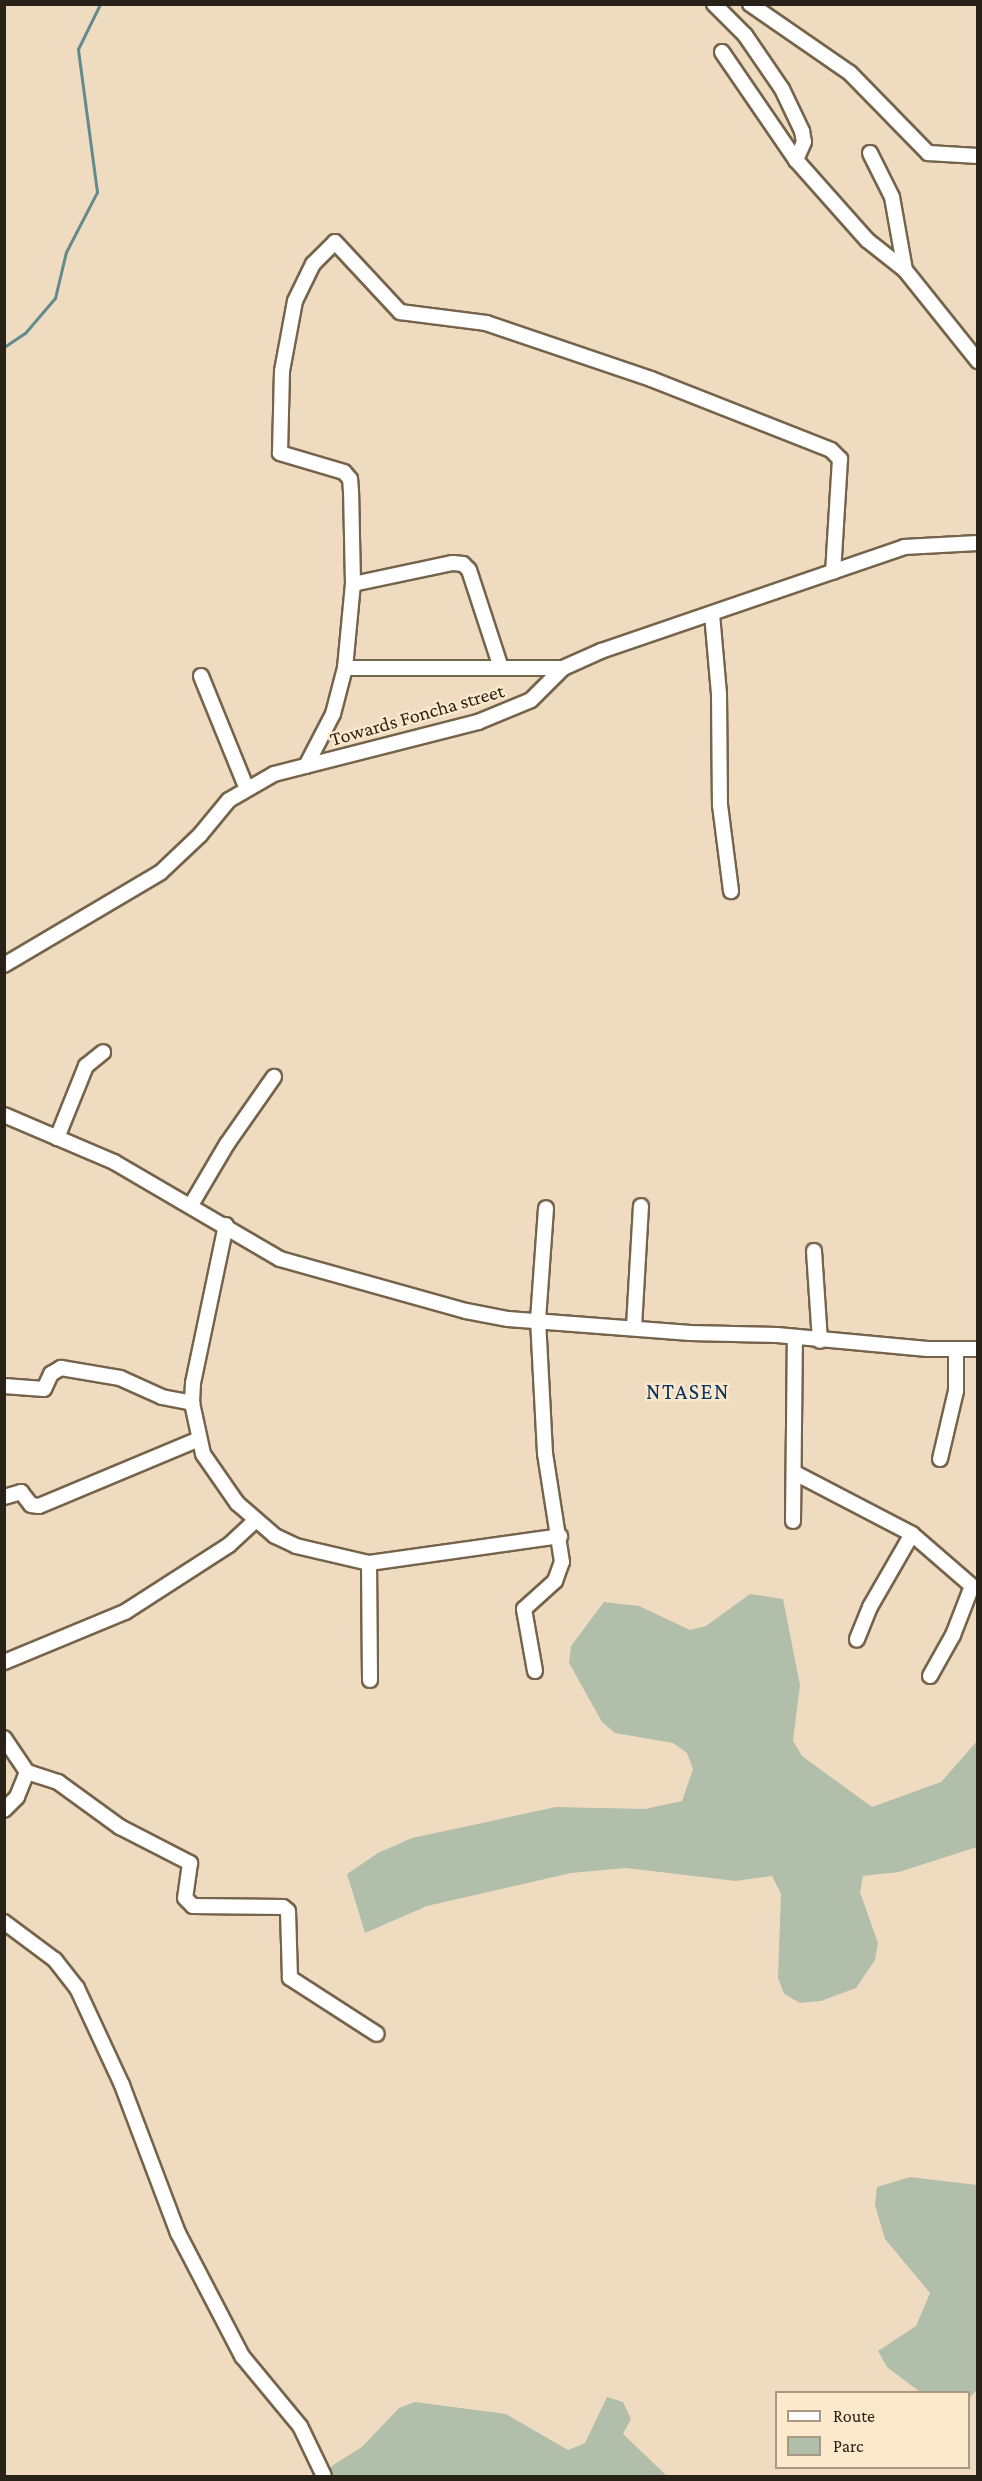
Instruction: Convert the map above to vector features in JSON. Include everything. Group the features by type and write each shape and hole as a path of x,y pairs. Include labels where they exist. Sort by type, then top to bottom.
{"street":[{"path":"714,4 745,35 782,89 802,130 804,142 796,160"},
{"path":"750,4 850,73 928,153 978,156"},
{"path":"722,52 796,160 867,240 905,270 978,361"},
{"path":"870,153 892,198 905,270"},
{"path":"306,766 333,714 345,668 353,584 350,479 334,467 285,457 279,444 289,317 313,264 334,242 400,312 486,322 651,379 831,450 840,459 833,572"},
{"name":"Towards Foncha street","path":"4,965 161,872 246,787 274,774 478,722 514,708 547,688 563,668 601,651 904,547 978,543"},
{"path":"353,584 453,563 463,564 470,570 501,668"},
{"path":"712,614 719,694 720,805 730,891"},
{"path":"345,668 563,668"},
{"path":"201,676 246,787"},
{"path":"57,1138 86,1066 103,1052"},
{"path":"191,1205 227,1144 274,1077"},
{"path":"4,1115 114,1162 226,1225 266,1252 294,1263 466,1311 538,1320 795,1337 820,1341 956,1349 978,1348"},
{"path":"634,1327 641,1206"},
{"path":"535,1671 524,1609 560,1573 560,1536 545,1453 538,1320 546,1208"},
{"path":"226,1225 205,1312 192,1403 199,1439 212,1470 256,1520 284,1542 369,1563 560,1536"},
{"path":"814,1251 820,1341"},
{"path":"793,1521 795,1337"},
{"path":"940,1459 956,1391 956,1349"},
{"path":"4,1386 44,1389 51,1374 61,1368 120,1378 162,1397 192,1403"},
{"path":"4,1497 21,1492 32,1505 39,1506 199,1439"},
{"path":"795,1473 912,1534 972,1586 953,1635 930,1676"},
{"path":"4,1662 125,1612 229,1545 256,1520"},
{"path":"857,1640 870,1606 912,1534"},
{"path":"369,1563 370,1680"},
{"path":"4,1738 27,1772 58,1782 120,1827 190,1863 185,1898 193,1906 283,1907 288,1911 290,1978 377,2034"},
{"path":"4,1810 17,1797 27,1772"},
{"path":"4,1922 55,1959 77,1988 122,2085 183,2243 242,2356 300,2426 324,2476"}],"green space":[{"path":"750,1594 783,1599 800,1685 793,1741 802,1756 872,1807 941,1782 977,1741 977,1847 899,1872 863,1876 860,1892 878,1943 875,1960 856,1988 821,2001 800,2003 784,1994 778,1978 781,1894 772,1876 736,1881 626,1868 571,1873 427,1906 365,1933 347,1874 378,1853 412,1838 556,1807 645,1809 682,1801 693,1769 687,1753 673,1743 615,1733 602,1722 569,1663 571,1646 604,1602 639,1606 690,1630 706,1626"},
{"path":"910,2177 977,2185 978,2389 970,2397 970,2391 919,2391 887,2367 878,2351 916,2326 930,2293 885,2239 875,2205 877,2187"},
{"path":"607,2397 623,2402 631,2419 623,2434 667,2476 324,2476 333,2465 362,2447 399,2408 415,2402 506,2414 568,2450 585,2443"}],"waterway":[{"path":"4,347 25,333 55,298 66,252 97,192 78,49 100,4"}],"district":[{"name":"NTASEN","path":"688,1392"}]}
